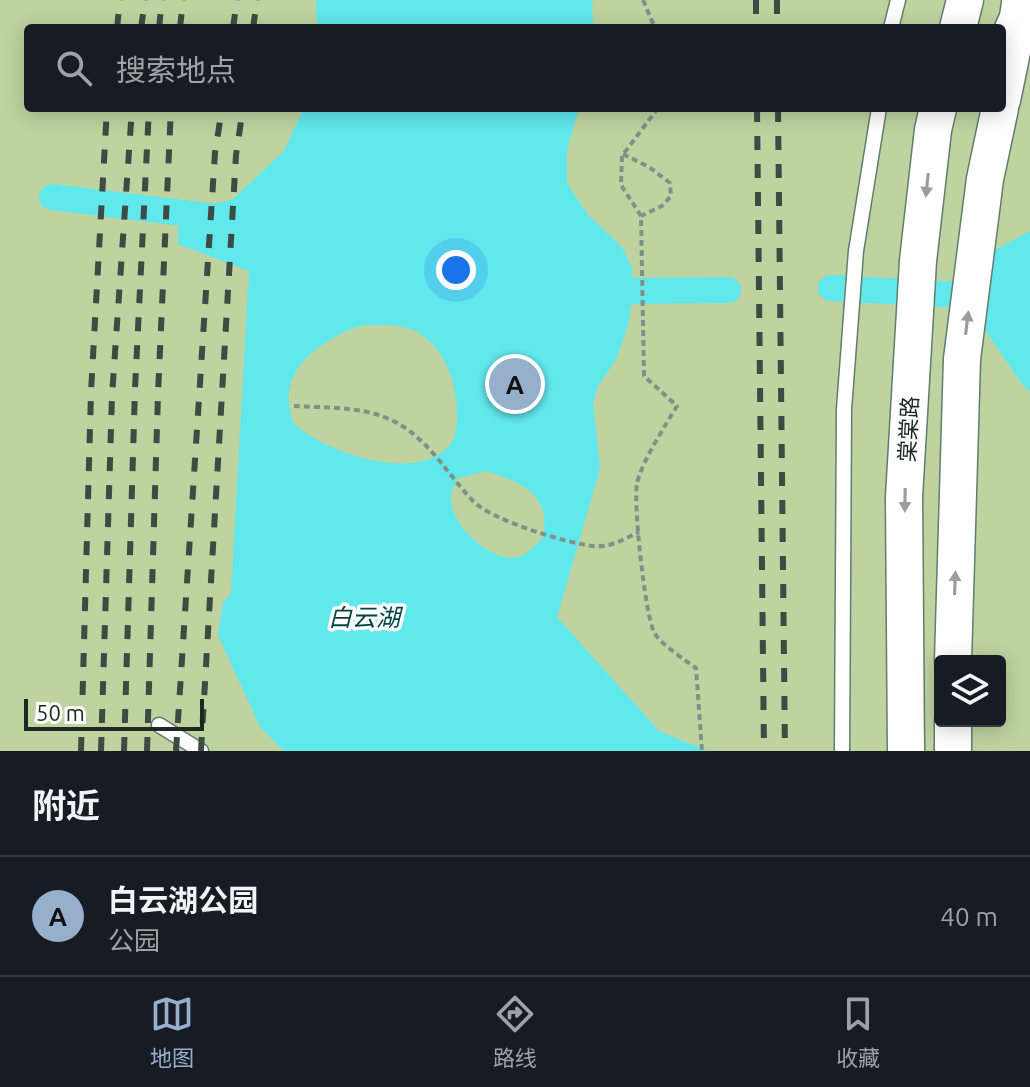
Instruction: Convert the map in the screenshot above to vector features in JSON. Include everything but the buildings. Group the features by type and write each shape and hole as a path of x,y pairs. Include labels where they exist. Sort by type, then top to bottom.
{"street":[{"path":"959,24 965,0"},
{"path":"1006,82 1022,11"},
{"name":"棠棠路","path":"906,751 904,497 918,261 937,112"},
{"path":"953,655 962,359 985,179 999,112"},
{"path":"953,727 953,751"}],"lane":[{"path":"892,24 898,0"},
{"path":"842,751 844,409 856,251 878,112"},
{"path":"159,725 201,751"}],"path":[{"path":"643,0 653,24"},
{"path":"655,112 623,154 621,185 641,216 644,376 677,406 636,484 639,532 646,599 655,634 696,668 702,748"},
{"path":"623,154 649,167 670,183 671,196 662,206 641,216"},
{"path":"294,406 348,409 377,415 404,428 433,452 475,504 541,533 593,546 612,545 639,532"}],"green space":[{"path":"0,0 1030,0 1030,751 0,751"}],"water":[{"path":"316,0 592,0 593,24 317,24"},
{"name":"白云湖","path":"302,112 578,112 567,150 567,183 588,215 622,247 632,268 633,291 628,326 616,360 598,386 593,403 600,469 557,617 659,731 708,751 284,751 260,727 218,635 223,603 231,593 249,271 178,244 179,211 232,200 284,151","holes":["363,325 409,328 422,335 438,351 449,371 457,416 450,445 435,457 415,463 370,460 326,444 293,423 289,395 292,379 307,358 328,341","487,471 523,486 539,501 543,511 543,538 523,556 506,558 470,536 461,526 451,502 458,478"]},
{"path":"1030,231 1030,391 1024,387 961,295 973,262"}],"waterway":[{"path":"52,197 215,217"},
{"path":"600,285 633,291 728,290"},
{"path":"831,288 961,295"}],"railway":[{"path":"117,24 120,0"},
{"path":"142,24 145,0"},
{"path":"159,24 162,0"},
{"path":"180,24 183,0"},
{"path":"234,24 237,0"},
{"path":"254,24 257,0"},
{"path":"756,0 756,24"},
{"path":"777,0 777,24"},
{"path":"81,751 91,392 107,112"},
{"path":"101,751 112,396 132,112"},
{"path":"124,751 135,389 149,112"},
{"path":"147,751 171,112"},
{"path":"176,751 215,153 221,112"},
{"path":"201,751 236,155 242,112"},
{"path":"757,112 764,751"},
{"path":"778,112 785,751"}],"place":[{"name":"白云湖公园","path":"515,384"}]}
